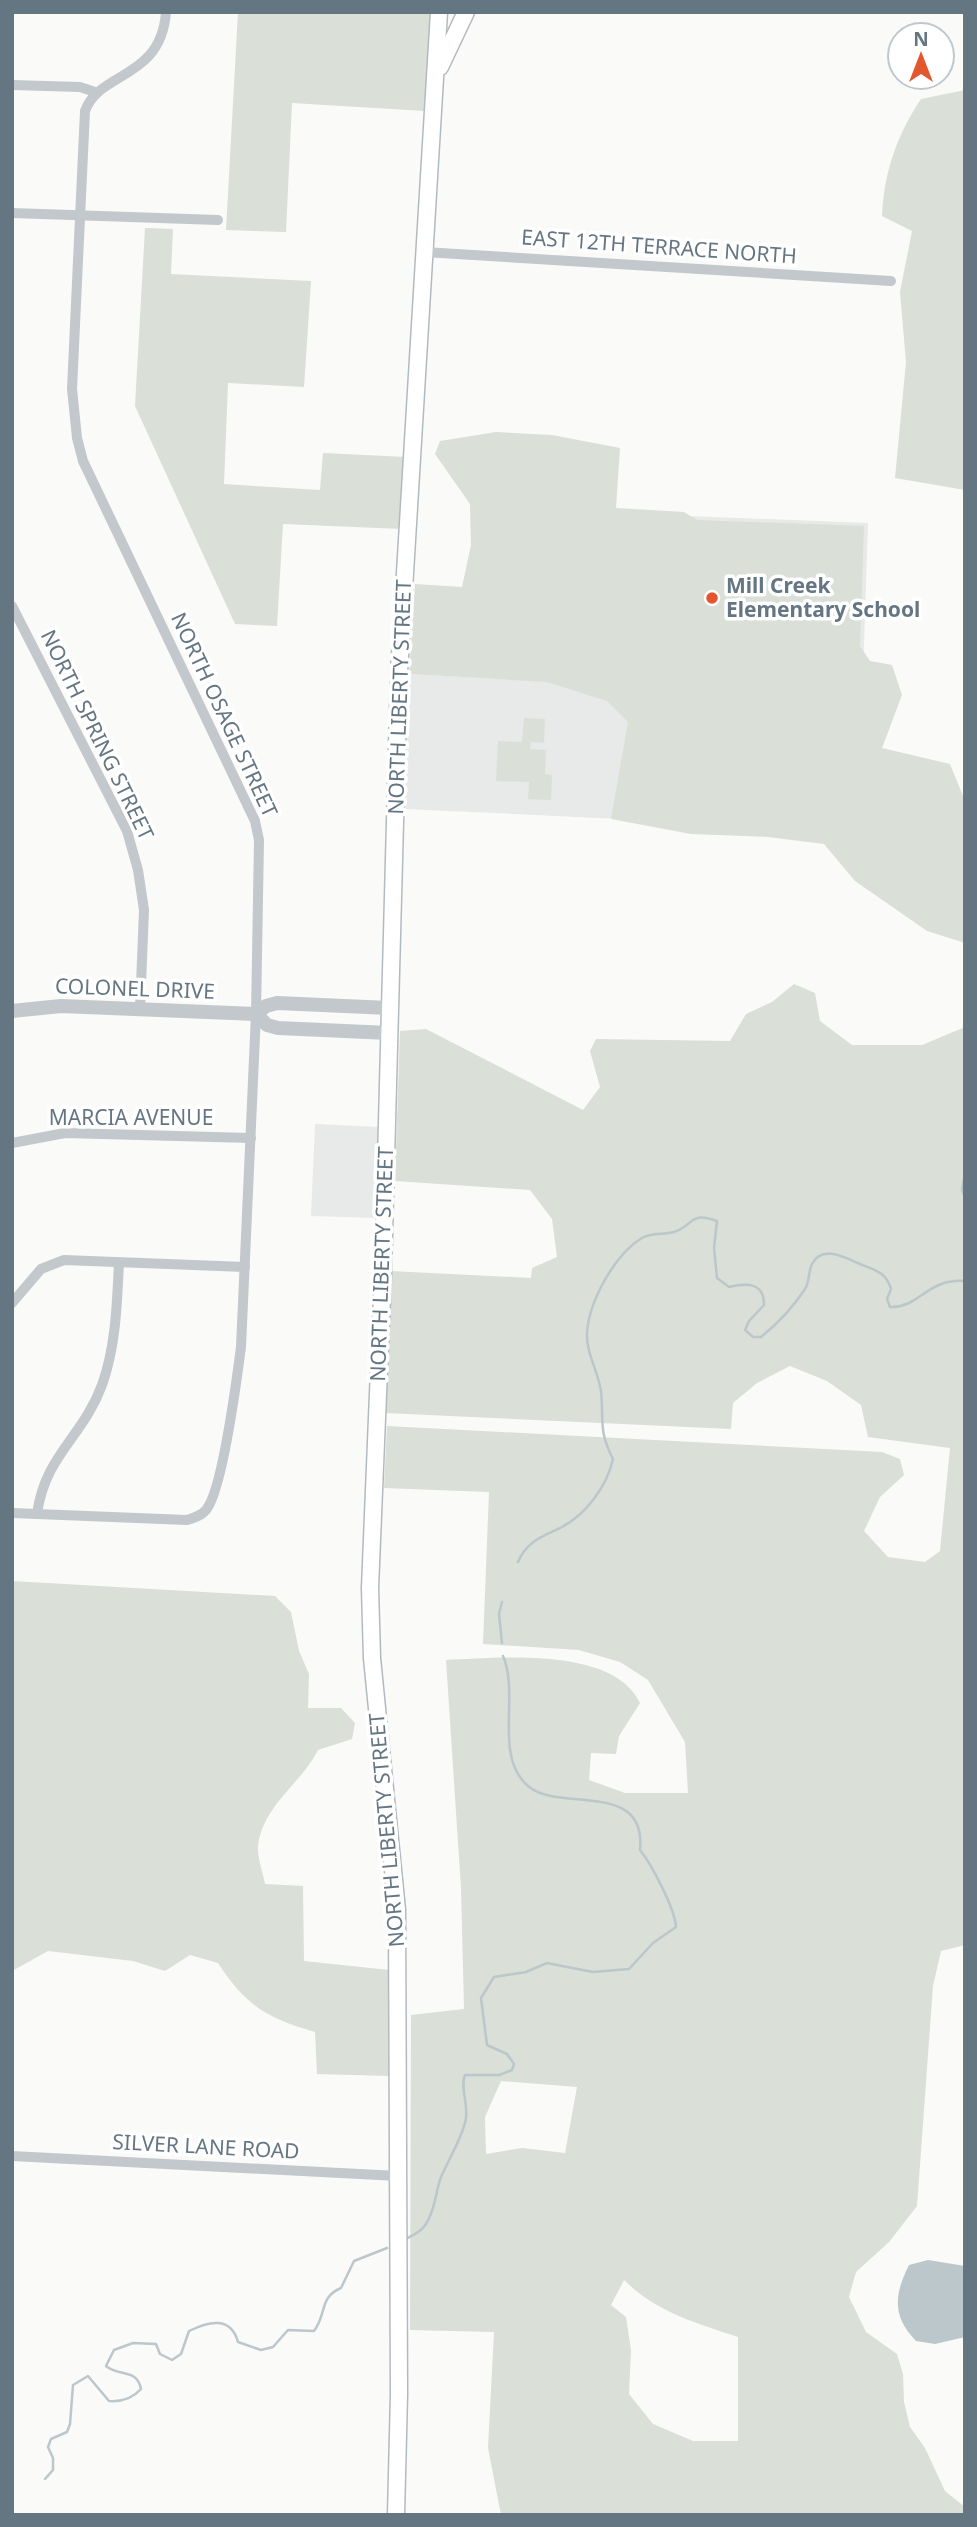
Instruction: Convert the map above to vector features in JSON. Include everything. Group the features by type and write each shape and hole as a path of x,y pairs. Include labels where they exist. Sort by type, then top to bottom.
{"main road":[{"name":"NORTH LIBERTY STREET","path":"396,2515 400,2395 397,1910 372,1658 370,1588 399,672 439,12"},
{"path":"435,76 466,12"}],"street":[{"path":"12,85 80,87 95,92 135,71 147,58 159,40 166,12"},
{"name":"NORTH OSAGE STREET","path":"37,1514 187,1520 205,1511 210,1504 234,1397 245,1267 251,1139 261,859 255,821 83,461 77,439 72,389 82,128 88,100 95,92"},
{"path":"12,212 218,220"},
{"name":"EAST 12TH TERRACE NORTH","path":"424,252 891,281"},
{"name":"NORTH SPRING STREET","path":"12,606 127,831 138,870 144,910 140,1009"},
{"name":"COLONEL DRIVE","path":"12,1011 61,1006 256,1014 266,1006 277,1003 389,1008"},
{"name":"COLONEL DRIVE","path":"256,1014 267,1025 278,1028 388,1033"},
{"name":"MARCIA AVENUE","path":"12,1143 65,1133 251,1139"},
{"path":"12,1303 41,1269 51,1262 64,1260 245,1267"},
{"path":"12,1513 37,1514 47,1473 83,1423 102,1384 116,1325 119,1262"},
{"name":"SILVER LANE ROAD","path":"12,2156 398,2176"}],"shaded area":[{"path":"238,12 430,12 425,111 292,103 286,232 226,230"},
{"path":"965,90 965,490 895,478 906,362 900,292 912,231 882,216 893,154 921,99"},
{"path":"145,228 173,229 171,274 311,281 304,387 228,383 224,484 320,490 323,453 406,457 402,529 283,524 277,626 235,624 135,406"},
{"name":"Mill Creek Elementary School","path":"496,432 552,435 620,448 616,508 684,512 697,520 864,526 860,646 870,661 892,665 902,695 882,748 950,764 965,801 965,943 927,931 855,881 824,844 768,837 691,834 611,819 628,722 607,701 547,682 409,674 415,584 462,587 471,545 470,504 435,454 440,441"},
{"name":"Mill Creek Elementary School","path":"561,511 868,523 858,830 405,809 409,674 557,682"},
{"path":"524,718 545,719 544,743 531,742 530,749 546,750 545,774 552,775 551,800 528,799 529,782 496,781 498,741 522,742"},
{"path":"794,984 815,993 820,1021 852,1045 922,1045 965,1027 965,1945 941,1951 933,1986 917,2206 889,2242 856,2272 849,2297 866,2332 897,2354 903,2374 904,2402 910,2427 925,2448 945,2491 965,2507 965,2515 501,2515 488,2448 494,2332 410,2330 411,2015 464,2009 461,1888 446,1660 552,1659 606,1672 626,1685 640,1703 619,1736 616,1754 591,1753 589,1780 625,1793 688,1793 685,1742 648,1680 620,1662 579,1650 483,1644 489,1492 384,1488 387,1426 882,1452 900,1459 904,1475 880,1497 864,1531 888,1557 925,1562 940,1551 950,1448 868,1437 861,1405 827,1381 790,1366 757,1383 733,1403 731,1429 386,1413 391,1271 531,1278 532,1268 557,1257 552,1219 530,1190 395,1181 400,1031 426,1029 583,1110 600,1087 590,1051 596,1039 730,1041 746,1014 772,1002","holes":["501,2081 577,2087 565,2153 522,2148 486,2154 485,2117","624,2280 663,2308 738,2337 738,2441 693,2441 653,2424 629,2394 631,2350 626,2317 611,2305"]},
{"path":"315,1124 380,1127 377,1218 311,1216"},
{"path":"12,1581 275,1596 291,1612 299,1651 309,1674 308,1708 341,1708 355,1723 352,1739 318,1750 267,1818 258,1846 259,1860 265,1884 303,1886 304,1961 389,1970 391,2076 317,2074 315,2032 284,2021 259,2008 238,1990 218,1963 190,1955 165,1971 133,1961 48,1951 12,1971"},
{"path":"928,2260 965,2266 965,2337 935,2344 916,2341 903,2323 898,2305 900,2286 909,2265"}],"waterway":[{"path":"965,1173 962,1190 965,1197"},
{"path":"518,1562 530,1545 587,1508 610,1469 613,1459 603,1432 601,1391 588,1348 587,1333 593,1307 605,1280 622,1255 642,1238 674,1232 697,1218 717,1221 714,1248 717,1278 729,1287 748,1285 758,1288 763,1297 764,1305 749,1321 745,1330 753,1337 761,1337 801,1295 807,1286 812,1264 822,1255 841,1256 883,1275 891,1289 887,1299 890,1307 909,1303 941,1284 965,1281"},
{"path":"502,1602 499,1614 502,1643"},
{"path":"404,2240 426,2224 434,2206 441,2177 465,2124 465,2075 499,2075 512,2070 514,2064 507,2054 487,2045 481,1998 494,1977 526,1972 547,1963 593,1972 629,1969 653,1943 676,1927 672,1909 662,1887 640,1850 638,1828 630,1814 616,1806 542,1794 528,1786 518,1773 509,1742 508,1672 503,1656"},
{"path":"45,2479 53,2470 53,2458 48,2447 51,2439 67,2432 70,2424 73,2385 88,2376 109,2401 126,2399 141,2389 139,2382 132,2375 106,2366 114,2350 133,2343 156,2344 160,2354 172,2360 181,2354 189,2331 211,2323 225,2324 235,2334 238,2342 261,2350 273,2347 288,2330 314,2331 326,2301 341,2288 354,2261 387,2248"}],"place":[{"name":"Mill Creek Elementary School","path":"712,598"}]}
